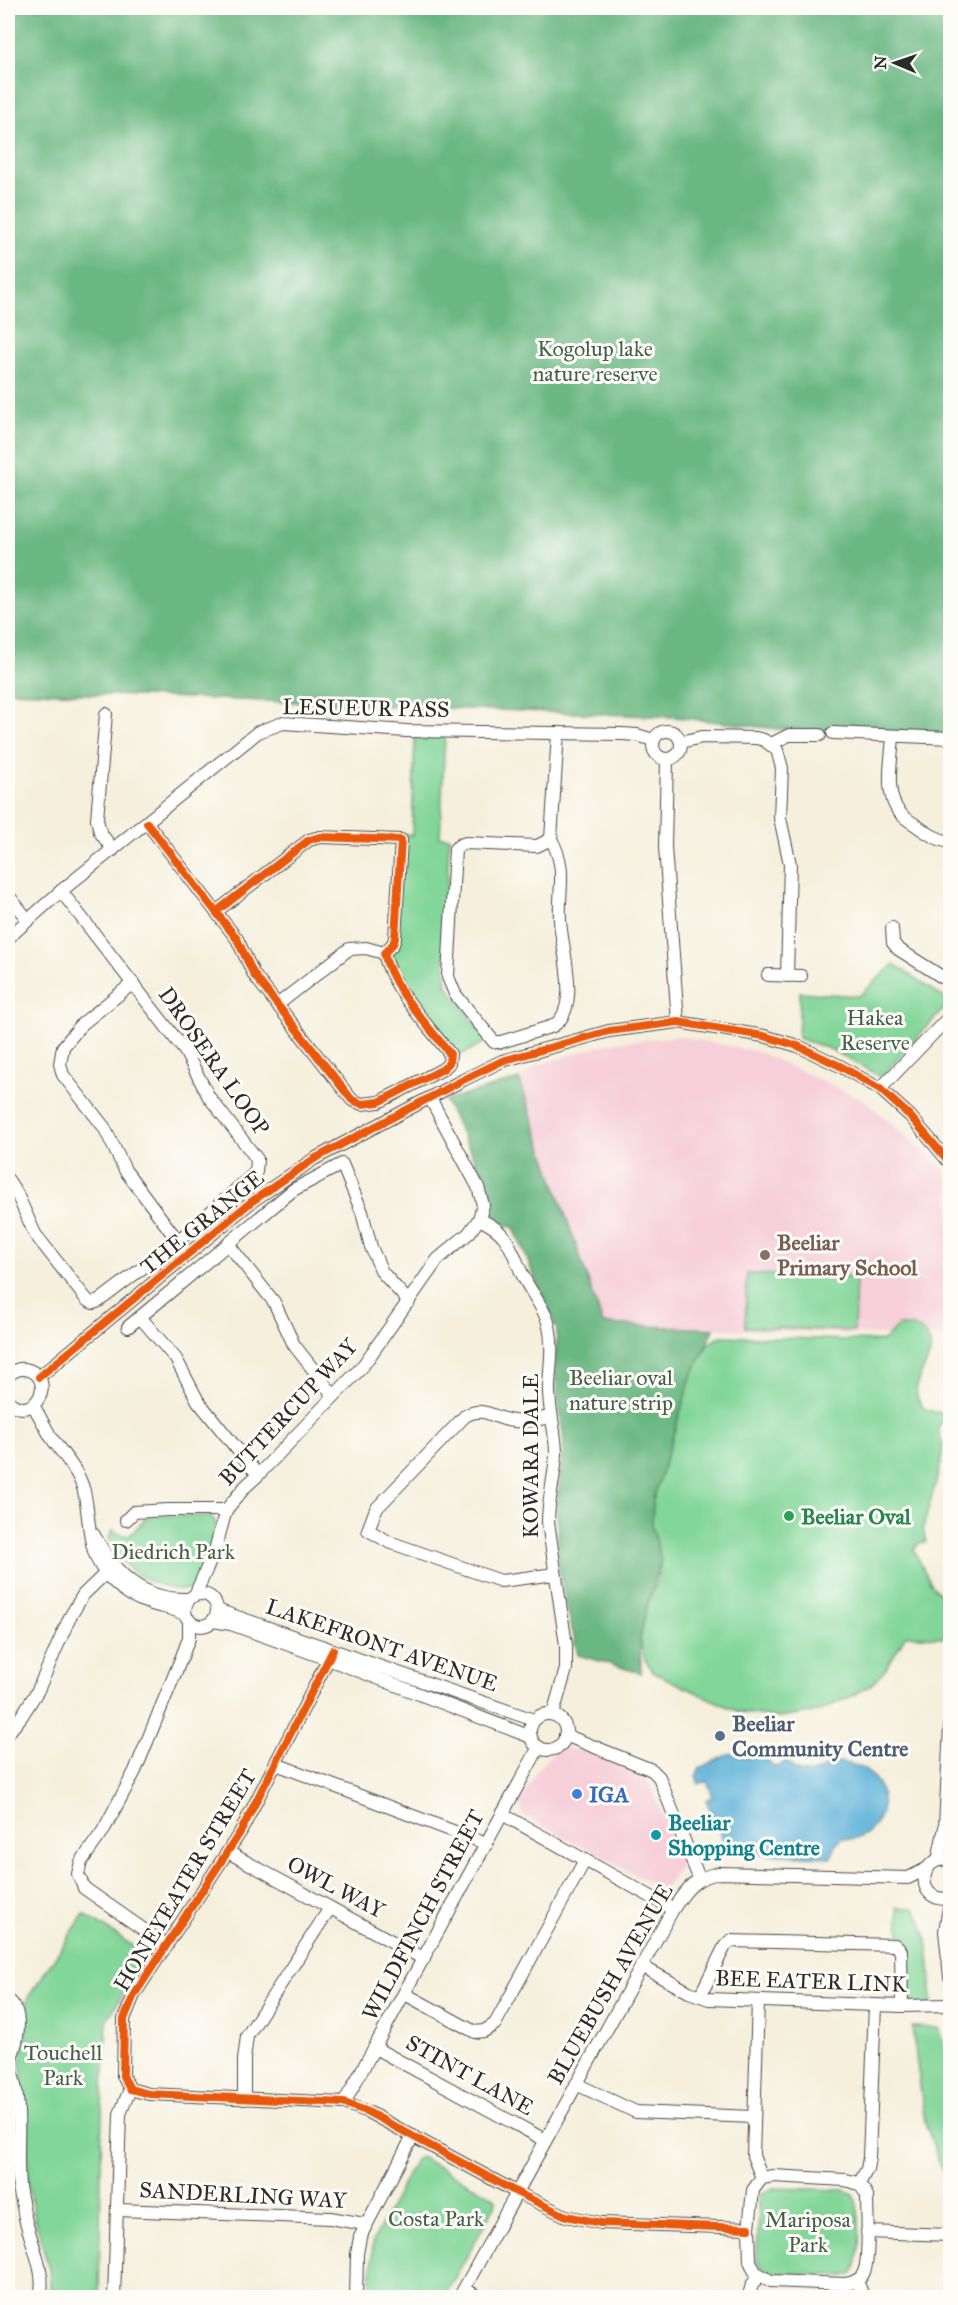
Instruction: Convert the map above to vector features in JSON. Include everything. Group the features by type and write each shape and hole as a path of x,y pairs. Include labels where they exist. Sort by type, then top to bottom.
{"street":[{"path":"106,714 97,819 100,832 113,850"},
{"name":"LESUEUR PASS","path":"8,938 61,891 258,732 283,723 407,730 636,735 653,740 657,734 671,731 681,742"},
{"path":"551,839 537,846 466,843 455,849 448,976 455,994 494,1042 501,1042 553,1026 559,1022 567,1000 568,975 560,917 562,868 551,839 558,733"},
{"path":"833,733 951,738"},
{"path":"771,744 789,735 820,735"},
{"path":"893,736 891,791 896,808 925,832 951,842"},
{"path":"653,740 654,754 667,760 673,759 678,754 681,742 702,737 756,738 771,744 777,750 782,768 780,818 790,864 787,976"},
{"path":"667,760 665,847 678,1022"},
{"path":"147,823 237,939 254,975 347,1096 362,1104 379,1102 447,1066 451,1058 392,979 384,953"},
{"path":"217,911 309,840 320,837 400,840 395,938 393,944 384,953"},
{"name":"DROSERA LOOP","path":"8,1180 35,1234 90,1302 99,1301 178,1241 256,1172 258,1163 208,1097 185,1051 61,891"},
{"path":"8,895 28,920"},
{"path":"892,928 894,943 898,949 951,982"},
{"path":"277,1005 349,949 366,948 384,953"},
{"path":"768,975 801,976"},
{"path":"133,983 82,1024 63,1047 60,1064 63,1075 104,1127 125,1170 178,1241"},
{"path":"880,1089 951,1016"},
{"name":"THE GRANGE","path":"39,1377 251,1203 314,1159 463,1080 513,1057 609,1031 678,1022 783,1040 840,1066 880,1089 910,1116 950,1161"},
{"path":"430,1098 478,1187 483,1205 479,1219"},
{"path":"128,1327 293,1190 342,1164 362,1212 371,1247 382,1272 409,1302"},
{"name":"BUTTERCUP WAY","path":"209,1596 215,1550 226,1510 244,1487 258,1476 362,1367 438,1259 469,1233 479,1219"},
{"name":"KOWARA DALE","path":"479,1219 493,1225 505,1235 527,1284 547,1320 553,1346 549,1388 556,1457 548,1501 548,1522 566,1645 567,1669 553,1714"},
{"path":"228,1244 274,1302 294,1345 334,1396"},
{"path":"140,1317 176,1359 198,1401 258,1476"},
{"path":"8,1373 22,1368 34,1372 39,1377 42,1389 38,1401 33,1405 13,1410 8,1401"},
{"path":"33,1405 51,1437 79,1475 85,1496 89,1526 109,1570 126,1592 138,1599 181,1611 200,1626 213,1618"},
{"path":"551,1417 516,1422 498,1419 484,1411 476,1411 465,1416 376,1509 368,1530 389,1542 501,1581 555,1574"},
{"path":"126,1520 134,1512 226,1510"},
{"name":"BUTTERCUP WAY","path":"192,1597 215,1550"},
{"path":"109,1570 152,1594 174,1600 209,1596 215,1602 213,1618 183,1654"},
{"path":"8,1733 38,1690 70,1617 83,1595 109,1570"},
{"path":"167,1946 84,1888 78,1874 81,1862 103,1832 135,1771 189,1638 185,1607 192,1597"},
{"name":"LAKEFRONT AVENUE","path":"213,1618 534,1720"},
{"name":"LAKEFRONT AVENUE","path":"330,1654 531,1737"},
{"name":"HONEYEATER STREET","path":"130,2089 123,2076 124,2019 134,1995 228,1852 276,1764 330,1654"},
{"path":"547,1714 560,1718 564,1724 565,1735 561,1743 554,1748 539,1748 531,1737 530,1729 534,1720 547,1714"},
{"path":"951,1726 945,1827 939,1863 924,1877 926,1886 936,1897 945,1922 951,1977"},
{"path":"565,1735 652,1770 659,1777 699,1878"},
{"name":"WILDFINCH STREET","path":"345,2103 539,1748"},
{"path":"276,1764 487,1844"},
{"path":"502,1814 673,1909"},
{"path":"945,1827 951,1852"},
{"name":"OWL WAY","path":"228,1852 424,1959"},
{"path":"405,1994 475,2032 484,2031 495,2024 585,1860"},
{"name":"BLUEBUSH AVENUE","path":"908,1878 939,1863"},
{"name":"BLUEBUSH AVENUE","path":"462,2293 673,1909 688,1888 699,1878 728,1873 908,1878 926,1886"},
{"path":"936,1897 951,1898"},
{"path":"945,1922 951,1902"},
{"path":"244,2099 244,2060 247,2036 330,1908"},
{"path":"700,1996 725,1946 730,1941 895,1945 901,1951 902,2006"},
{"name":"BEE EATER LINK","path":"641,1966 700,1996 716,2000 902,2006 951,2005"},
{"path":"8,2000 17,2011 14,2051 8,2062 16,2080 19,2101 13,2186 43,2280 39,2298"},
{"path":"758,2001 753,2156 762,2178"},
{"path":"859,2184 867,2169 869,2158 875,2005"},
{"name":"STINT LANE","path":"375,2048 545,2140"},
{"path":"576,2084 636,2112 753,2117"},
{"path":"114,2298 120,2114 130,2089 148,2094 345,2103 366,2111 518,2193 566,2216 588,2222 749,2228"},
{"path":"356,2298 357,2254 365,2224 413,2136"},
{"path":"773,2176 845,2180 864,2188 867,2196 866,2266 857,2281 845,2284 771,2281 759,2276 751,2267 749,2228 753,2190 762,2178 773,2176"},
{"name":"SANDERLING WAY","path":"118,2210 330,2218 365,2224"},
{"path":"867,2232 951,2235"},
{"path":"748,2298 752,2285 759,2276"},
{"path":"857,2281 864,2298"},
{"path":"462,2293 481,2298"}],"shaded area":[{"name":"Beeliar Primary School","path":"678,1036 759,1052 866,1101 942,1167 950,1185 950,1338 603,1324 519,1079 537,1065 610,1043"},
{"path":"557,1749 583,1751 644,1774 647,1778 682,1863 664,1890 523,1815 519,1804 537,1770"}],"green space":[{"name":"Kogolup lake nature reserve","path":"8,8 950,8 950,733 777,729 675,717 8,691"},
{"path":"445,736 440,837 449,837 445,961 447,985 487,1041 459,1056 406,991 389,957 403,835 412,835 415,737"},
{"name":"Hakea Reserve","path":"894,964 950,1002 881,1077 832,1050 798,1038 800,992 859,996"},
{"name":"Beeliar oval nature strip","path":"519,1079 603,1324 714,1329 691,1377 653,1500 652,1525 661,1560 646,1608 640,1638 641,1673 578,1655 559,1572 557,1503 564,1441 555,1376 557,1330 514,1228 489,1216 490,1190 445,1101"},
{"path":"747,1274 856,1277 854,1331 745,1327"},
{"name":"Beeliar Oval","path":"898,1326 918,1329 927,1337 930,1345 928,1359 918,1380 917,1396 921,1405 934,1412 950,1414 950,1419 940,1424 938,1429 943,1445 941,1463 923,1528 926,1542 919,1543 914,1550 933,1586 950,1601 950,1638 906,1635 885,1670 871,1685 818,1712 779,1718 739,1712 654,1673 645,1660 640,1639 646,1608 658,1579 661,1560 652,1525 653,1500 691,1377 708,1344 721,1336 883,1341"},
{"name":"Diedrich Park","path":"150,1516 207,1516 217,1524 202,1579 194,1588 176,1589 146,1579 131,1570 116,1552 109,1539 112,1530 130,1535"},
{"path":"897,1907 913,1908 924,1928 929,1953 932,2004 912,2005 908,2000"},
{"name":"Touchell Park","path":"84,1914 139,1950 143,1958 140,1967 107,2020 102,2108 99,2297 51,2297 49,2269 28,2184 28,2130 20,2061 25,2042 27,1999"},
{"path":"912,2027 938,2028 950,2061 950,2193 925,2122"},
{"name":"Costa Park","path":"420,2157 492,2196 496,2200 495,2206 444,2297 370,2297 373,2241 415,2160"},
{"name":"Mariposa Park","path":"773,2188 843,2190 852,2193 858,2209 860,2234 858,2258 852,2274 844,2276 770,2273 764,2270 757,2260 759,2202 761,2195"}],"water":[{"path":"731,1753 749,1759 751,1755 768,1757 771,1764 779,1767 786,1760 791,1767 804,1773 817,1771 837,1762 859,1767 873,1777 881,1791 882,1806 878,1820 870,1831 858,1838 843,1838 835,1844 831,1857 728,1853 706,1800 713,1797 707,1781 699,1784 696,1776 700,1768"}],"cycle path":[{"path":"147,823 237,939 254,975 352,1100 362,1104 379,1102 443,1069 449,1063 450,1054 402,993 394,980 384,953 393,944 395,938 401,840 320,837 309,840 217,911"},
{"path":"39,1377 251,1202 314,1159 502,1061 609,1031 678,1022 764,1036 798,1046 880,1089 910,1116 950,1163"},
{"path":"333,1650 241,1831 134,1995 124,2019 123,2076 130,2089 149,2094 344,2103 366,2111 518,2193 566,2216 601,2223 749,2228"}],"place":[{"name":"Beeliar Primary School","path":"765,1255"},
{"name":"Beeliar Oval","path":"789,1516"},
{"name":"Beeliar Community Centre","path":"720,1736"},
{"name":"IGA","path":"577,1794"},
{"name":"Beeliar Shopping Centre","path":"656,1835"}]}
